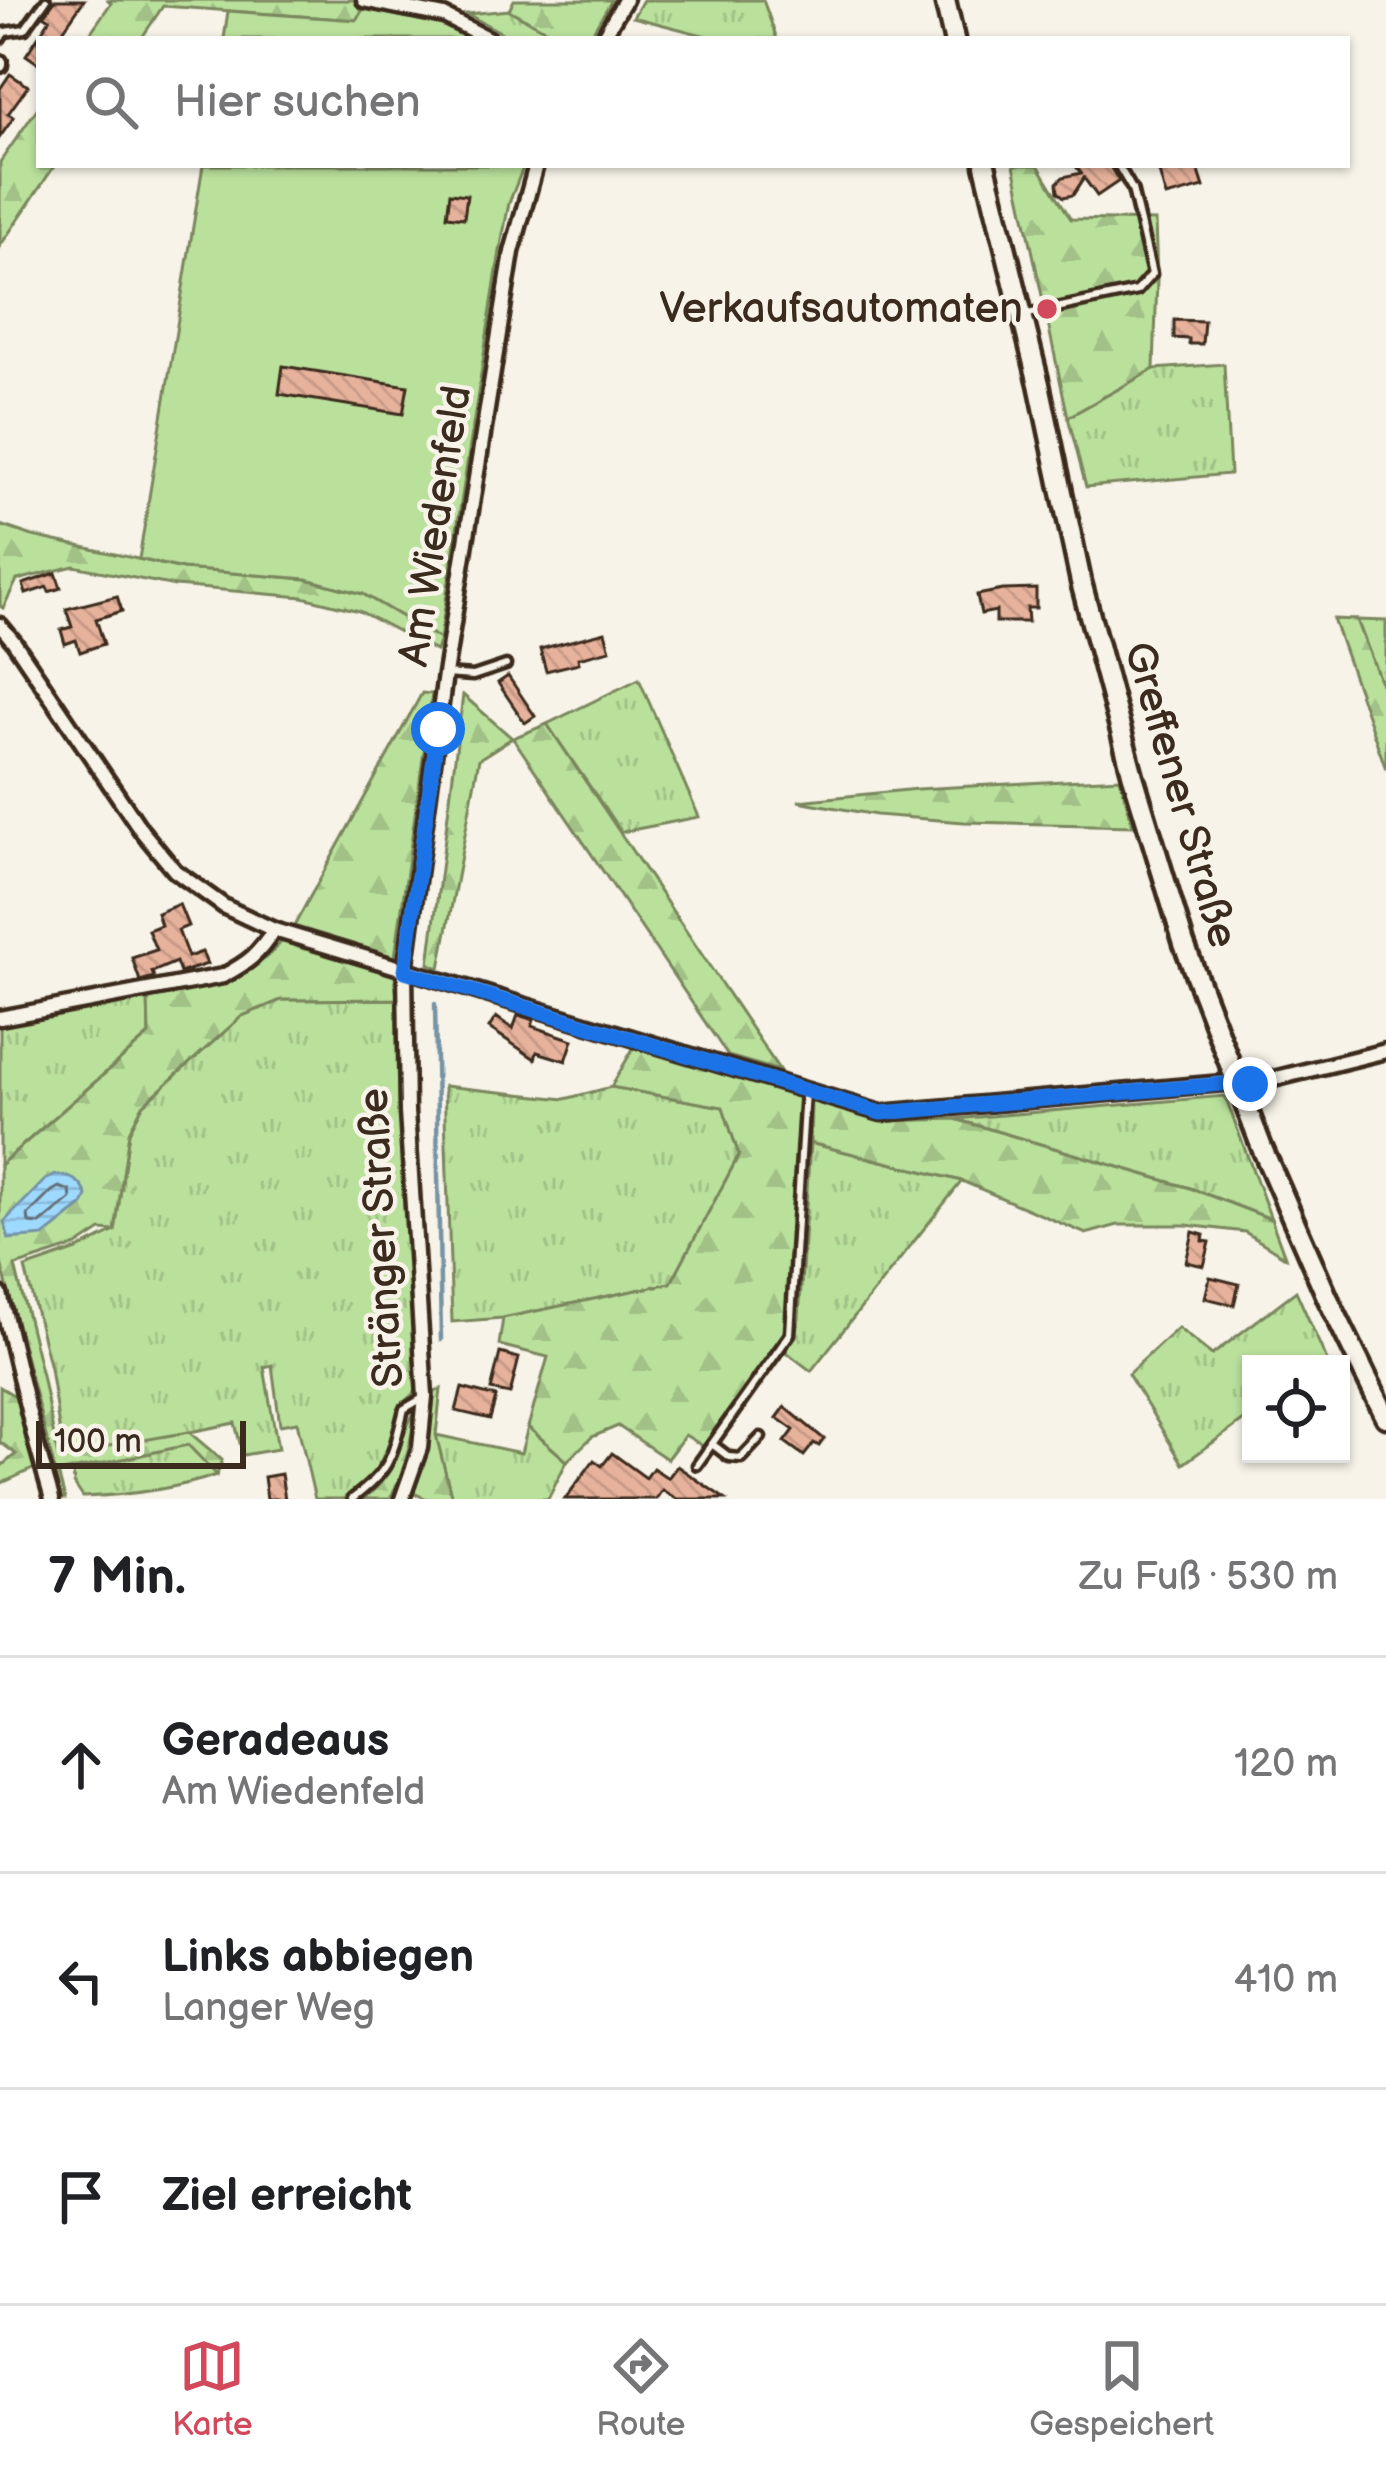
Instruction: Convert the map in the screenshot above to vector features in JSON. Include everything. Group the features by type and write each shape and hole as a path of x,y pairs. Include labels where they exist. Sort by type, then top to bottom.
{"main road":[{"path":"945,0 953,36"},
{"name":"Greffener Straße","path":"987,168 1081,582 1184,944 1236,1084 1328,1299 1386,1418"}],"street":[{"path":"364,0 444,16 483,36"},
{"path":"604,36 626,0"},
{"name":"Am Wiedenfeld","path":"405,971 512,252 535,168"},
{"path":"0,626 141,830 176,871 225,907 274,929 405,971 881,1113 1257,1083 1386,1051"},
{"path":"0,1018 223,976 260,952 274,929"},
{"name":"Stränger Straße","path":"402,1499 420,1448 425,1396 407,1112 405,971"},
{"path":"0,1294 52,1499"}],"lane":[{"path":"0,39 5,32 25,29 46,0"},
{"path":"1022,315 1137,291 1152,274 1132,189 1120,168"},
{"path":"446,674 473,676 506,665"},
{"path":"697,1465 790,1334 805,1090"},
{"path":"352,1499 378,1479 393,1455 404,1408 425,1396"},
{"path":"711,1443 729,1457 741,1458 761,1437"}],"green space":[{"path":"108,0 369,0 356,20 163,6 143,36 88,36 111,3"},
{"path":"514,0 612,0 590,36 557,36 509,10"},
{"path":"643,0 763,0 776,36 706,36 633,17"},
{"path":"364,8 442,25 462,36 224,36 228,11 356,20"},
{"path":"509,10 557,36 507,36 467,14"},
{"path":"36,110 36,168 53,168 0,246 0,162"},
{"path":"203,168 523,168 509,203 500,251 440,639 363,594 307,579 183,569 139,559"},
{"path":"1015,168 1040,168 1071,219 1155,221 1154,369 1068,417"},
{"path":"1224,364 1230,474 1086,487 1068,417 1154,369"},
{"path":"0,525 183,569 307,579 363,594 440,639 436,651 359,611 303,597 175,586 74,566 17,580 3,608"},
{"path":"1333,619 1357,620 1386,696 1386,769"},
{"path":"1357,620 1386,621 1386,696"},
{"path":"639,679 699,817 621,832 547,724"},
{"path":"422,693 432,694 395,957 294,926"},
{"path":"463,695 512,738 479,759 440,968 429,964"},
{"path":"547,724 780,1071 728,1056 513,738"},
{"path":"1120,778 1133,826 964,822 876,815 798,801 917,789"},
{"path":"282,941 395,976 397,999 281,1000 242,1016 143,1105 129,1132 115,1231 101,1230 77,1246 15,1266 58,1457 189,1432 222,1460 217,1475 188,1445 58,1473 65,1499 58,1499 0,1259 0,1165 149,1035 148,995 238,975"},
{"path":"148,995 149,1035 0,1165 0,1025"},
{"path":"397,999 418,1389 402,1405 386,1452 370,1479 343,1499 315,1499 297,1422 280,1425 272,1365 264,1367 278,1449 243,1455 235,1423 63,1454 50,1368 25,1268 115,1231 129,1132 143,1105 242,1016 281,1000"},
{"path":"634,1047 799,1096 787,1318 783,1336 703,1446 685,1435 667,1459 618,1426 592,1437 567,1461 528,1427 548,1357 499,1345 503,1318 671,1283 739,1155 723,1107 611,1087"},
{"path":"444,1086 565,1099 611,1087 723,1107 739,1155 671,1283 503,1318 452,1322"},
{"path":"1225,1096 1271,1219 1190,1188 955,1119"},
{"path":"811,1101 888,1121 955,1119 1190,1188 1271,1219 1285,1257 1245,1232 1186,1225 1118,1225 1086,1234 962,1181 810,1143"},
{"path":"810,1143 962,1181 811,1371 785,1351 799,1318"},
{"path":"1296,1291 1324,1355 1242,1355 1242,1421 1183,1464 1128,1374 1178,1328 1212,1355"},
{"path":"0,1387 20,1399 37,1467 0,1484 0,1467 16,1454 0,1442"},
{"path":"441,1389 436,1435 452,1499 427,1499 413,1493 435,1392"},
{"path":"417,1408 404,1471 390,1499 363,1499 391,1467"},
{"path":"528,1427 567,1461 548,1499 452,1499 436,1435 521,1453"},
{"path":"188,1444 217,1475 167,1488 100,1496 83,1497 74,1484 73,1470"}],"water":[{"path":"56,1175 82,1187 87,1196 83,1205 44,1236 9,1239 4,1222 45,1180"}],"building":[{"path":"55,0 84,0 59,36 39,36 50,19 44,15"},
{"path":"36,40 36,62 26,55"},
{"path":"10,74 28,86 8,114 14,117 0,137 0,89"},
{"path":"1077,168 1111,168 1119,181 1097,196 1084,178 1073,195 1064,197 1058,192 1057,183 1063,177 1081,173"},
{"path":"1158,168 1198,168 1204,187 1166,197"},
{"path":"450,193 467,195 464,218 447,216"},
{"path":"1174,320 1204,321 1202,344 1174,338"},
{"path":"283,366 408,386 403,414 279,394"},
{"path":"56,573 61,588 26,594 23,584"},
{"path":"1036,589 1036,608 1027,608 1028,622 996,622 996,611 981,614 977,595"},
{"path":"117,596 122,611 96,619 104,644 80,652 76,640 65,644 61,630 72,627 66,609"},
{"path":"605,632 610,650 546,671 540,649"},
{"path":"508,676 535,716 525,723 498,683"},
{"path":"179,904 188,926 178,930 188,957 202,952 207,964 180,973 176,962 140,981 132,958 156,950 148,930 161,925 157,913"},
{"path":"518,1015 534,1020 532,1026 573,1040 566,1061 537,1052 535,1059 489,1028 496,1017 513,1029"},
{"path":"1193,1232 1210,1242 1204,1266 1186,1262"},
{"path":"1210,1277 1239,1284 1234,1305 1205,1298"},
{"path":"500,1353 519,1358 510,1394 491,1390"},
{"path":"462,1388 496,1397 490,1419 456,1411"},
{"path":"785,1407 824,1439 804,1456 785,1442 794,1430 777,1418"},
{"path":"612,1453 646,1478 653,1468 668,1478 677,1466 725,1499 677,1499 662,1490 656,1499 565,1499 594,1460 602,1466"},
{"path":"281,1474 285,1499 267,1499 264,1477"}],"waterway":[{"path":"435,1004 441,1340"}],"place":[{"name":"Verkaufsautomaten","path":"1047,309"}],"route":[{"path":"438,729 405,971 881,1113 1250,1084"}]}
